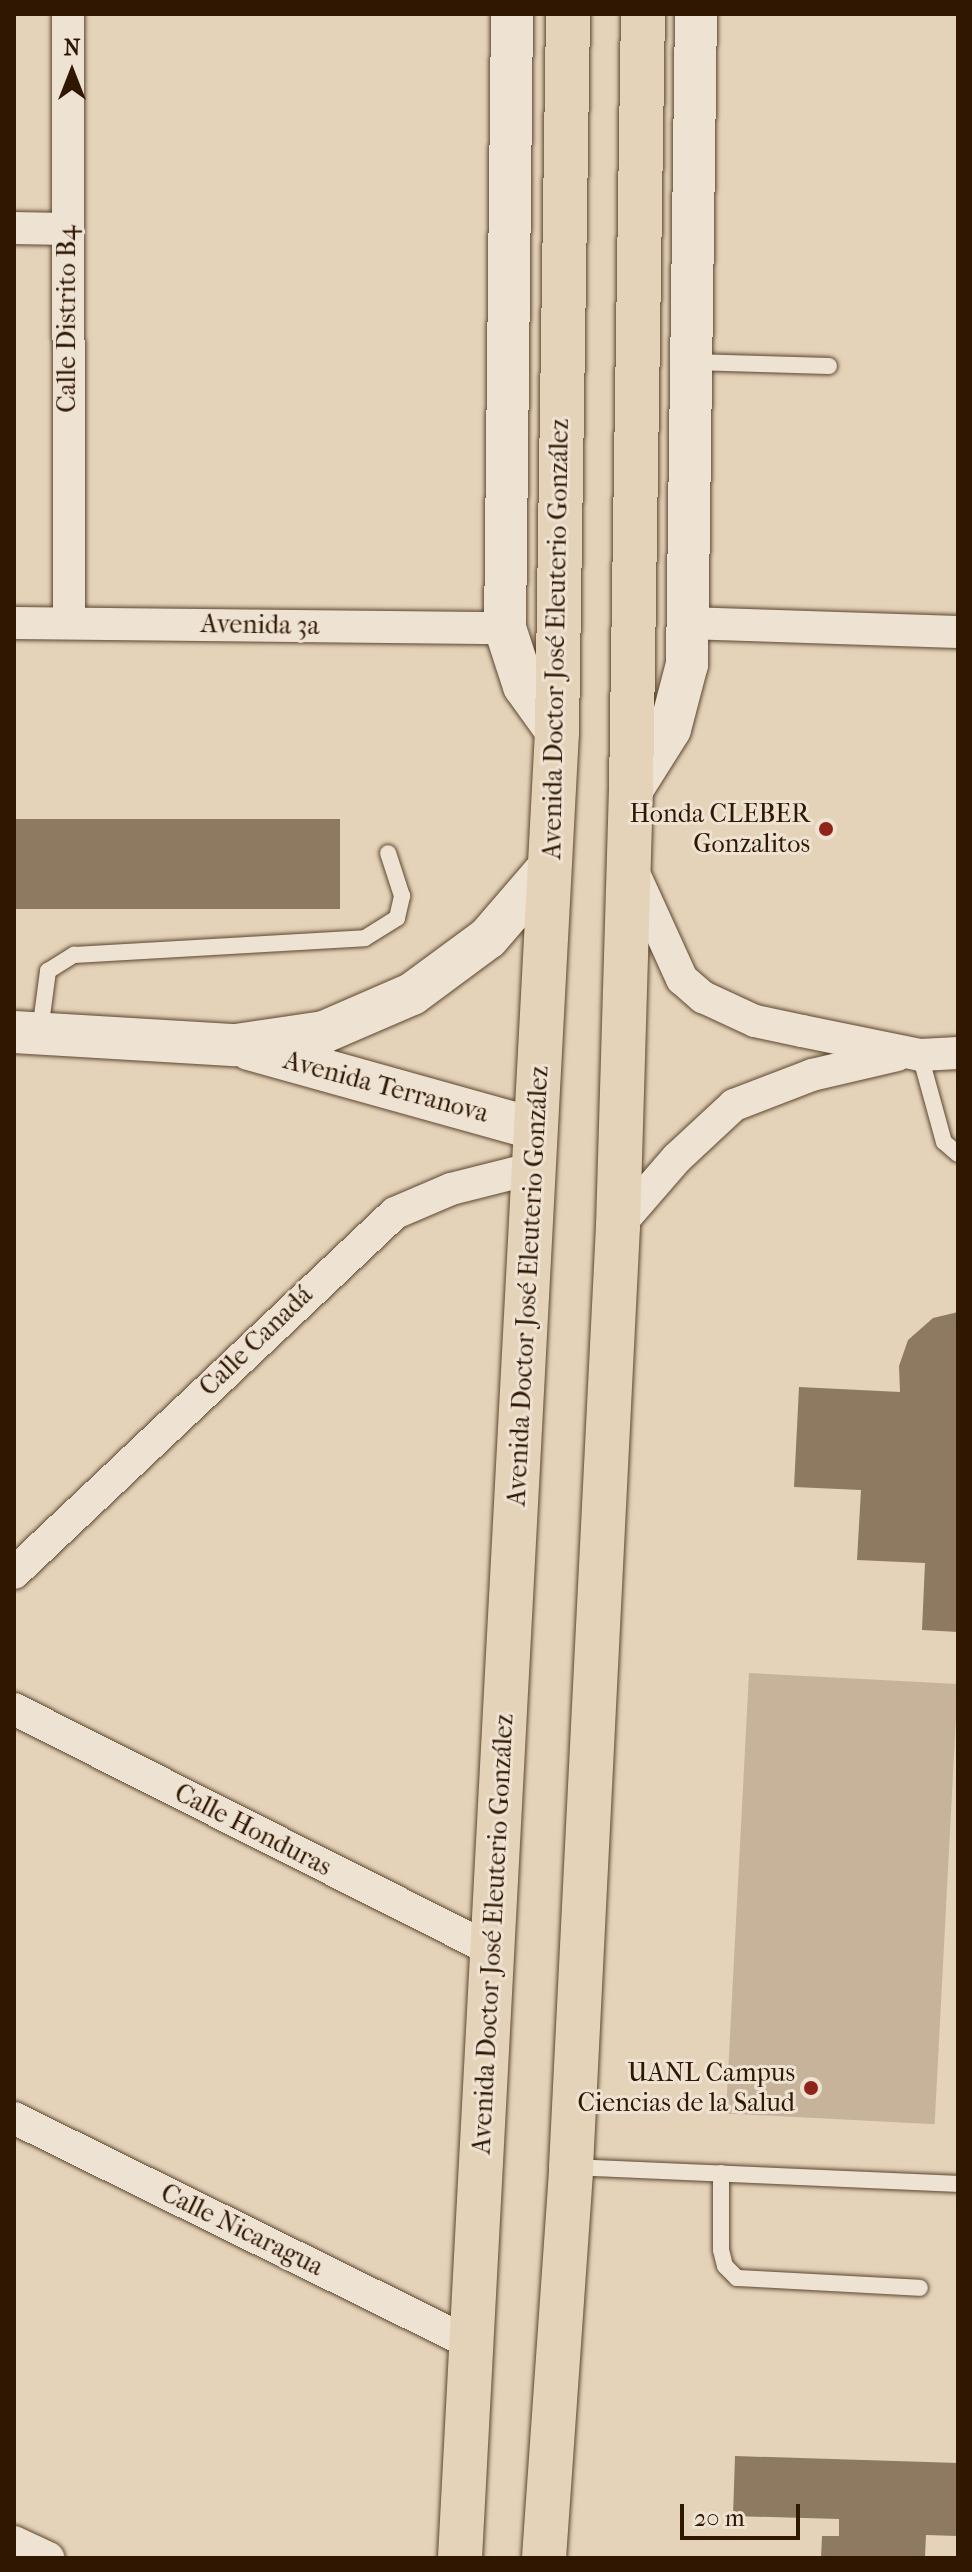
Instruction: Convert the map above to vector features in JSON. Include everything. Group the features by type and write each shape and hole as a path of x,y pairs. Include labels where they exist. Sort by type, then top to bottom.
{"highway":[{"path":"544,2558 571,2167 618,1226 631,791 643,14"},
{"name":"Avenida Doctor José Eleuterio González","path":"460,2558 557,732 568,16"}],"street":[{"name":"Calle Distrito B4","path":"68,14 69,623"},
{"path":"512,14 505,628 524,686 557,732"},
{"path":"631,791 670,729 687,664 696,14"},
{"path":"14,228 67,229"},
{"name":"Avenida 3a","path":"14,623 505,628"},
{"path":"687,623 958,632"},
{"path":"629,861 682,979 703,997 755,1021 914,1054"},
{"name":"Avenida Terranova","path":"27,1033 236,1045 324,1032 412,994 488,938 550,866"},
{"name":"Avenida Terranova","path":"236,1045 535,1148"},
{"path":"618,1226 677,1158 734,1105 812,1075 914,1054 958,1053"},
{"name":"Calle Canadá","path":"14,1573 395,1213 535,1148"},
{"name":"Calle Honduras","path":"14,1709 492,1950"},
{"name":"Calle Nicaragua","path":"14,2118 470,2343"},
{"path":"14,2542 49,2558"}],"lane":[{"path":"691,362 829,366"},
{"path":"27,1033 48,971 74,955 365,938 397,918 402,896 388,853"},
{"path":"914,1054 944,1142 958,1154"},
{"path":"571,2167 958,2184"},
{"path":"721,2173 721,2250 725,2266 737,2278 920,2288"}],"shaded area":[{"path":"749,1673 958,1684 935,2124 726,2113"}],"building":[{"path":"14,819 340,819 340,909 14,909"},
{"path":"958,1312 958,1632 922,1630 925,1563 857,1560 861,1490 794,1487 799,1387 900,1392 899,1366 908,1340 933,1318"},
{"path":"735,2456 958,2463 958,2536 926,2535 925,2558 821,2558 822,2536 839,2536 839,2519 733,2516"}],"place":[{"name":"Honda CLEBER Gonzalitos","path":"826,829"},
{"name":"UANL Campus Ciencias de la Salud","path":"811,2088"}]}
